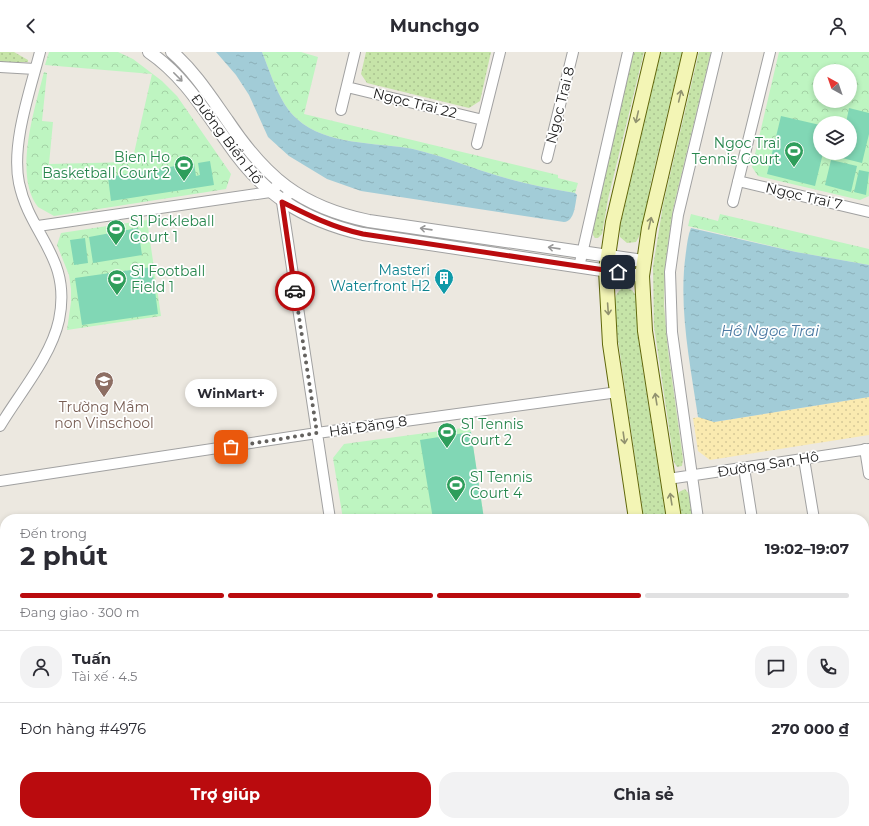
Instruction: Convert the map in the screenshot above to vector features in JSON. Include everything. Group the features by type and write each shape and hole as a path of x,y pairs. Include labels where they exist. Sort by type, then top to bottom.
{"main road":[{"path":"635,514 610,344 606,256 652,52"},
{"path":"673,514 645,331 642,276 649,228 690,52"}],"street":[{"path":"0,426 44,356 55,335 59,321 61,300 59,276 53,256 21,192 17,166 19,140 40,52"},
{"name":"Đường Biển Hồ","path":"149,52 182,80 243,164 270,192 282,202 308,216 339,228 363,234 642,276"},
{"name":"Đường Biển Hồ","path":"172,52 198,80 250,152 280,183 291,191 315,204 361,219 643,261"},
{"path":"341,110 355,52"},
{"path":"477,144 500,52"},
{"name":"Ngọc Trai 8","path":"547,158 573,52"},
{"path":"579,266 628,52"},
{"path":"697,514 672,332 670,272 678,215 717,52"},
{"path":"733,202 770,52"},
{"path":"0,67 35,69"},
{"name":"Ngọc Trai 22","path":"347,87 483,120"},
{"name":"Ngọc Trai 7","path":"738,181 869,212"},
{"path":"38,226 270,192 280,183"},
{"path":"291,191 282,202 329,514"},
{"name":"Hải Đăng 8","path":"0,481 317,433 618,392"},
{"path":"867,449 869,474"},
{"name":"Đường San Hô","path":"668,479 867,449"},
{"path":"804,459 813,514"},
{"path":"744,468 751,514"}],"green space":[{"path":"0,52 14,52 28,60 28,62 0,62"},
{"path":"49,52 118,52 133,59 162,81 177,96 231,174 226,189 54,216 38,207 31,193 27,177 27,160 28,141 44,72 47,73 42,121 53,122 49,164 132,162 152,74 45,65"},
{"path":"262,52 301,52 318,57 304,114 558,175 558,178 578,183 575,193 510,179 413,149 337,139 309,128 297,119 280,97"},
{"path":"366,52 491,52 480,101 469,108 367,83 361,74"},
{"path":"633,52 644,52 608,199 602,234 598,238 595,238 593,235 593,227"},
{"path":"661,52 682,52 651,182 642,231 636,242 627,243 620,237 620,227"},
{"path":"699,52 711,52 673,209 665,266 664,306 668,350 683,459 682,466 677,467 674,462 654,326 653,267 663,205"},
{"path":"779,52 869,52 869,196 860,200 758,176 752,167"},
{"path":"849,108 869,113 869,134 862,163 850,160 857,160 857,116 847,116"},
{"path":"781,116 813,123 813,160 821,160 815,186 767,174"},
{"path":"831,160 857,166 851,192 825,185"},
{"path":"210,161 214,185 111,201 108,177 194,163 196,176 200,175 198,163"},
{"path":"859,170 869,172 866,195 854,192"},
{"path":"691,214 718,221 720,214 869,249 869,265 796,252 688,226"},
{"path":"147,220 161,316 67,330 71,302 71,289 69,275 57,245 61,233"},
{"name":"S1 Pickleball Court 1","path":"138,228 142,255 93,263 89,237"},
{"path":"85,238 88,263 74,265 70,240"},
{"name":"S1 Football Field 1","path":"152,267 158,314 82,325 75,278"},
{"path":"624,288 632,290 637,297 639,344 665,514 643,514 615,316 614,304 620,290"},
{"path":"470,427 483,514 342,514 333,458 344,444"},
{"path":"471,432 483,514 432,514 420,440"},
{"path":"685,489 689,494 692,514 681,514 678,495 679,492"}],"sand":[{"path":"869,397 869,435 710,460 698,451 693,418 701,417 714,422"}],"water":[{"path":"216,52 262,52 280,97 297,119 309,128 337,139 413,149 510,179 575,193 577,195 572,215 568,221 564,222 361,191 327,179 289,156 268,137 249,95 236,75"},
{"name":"Hồ Ngọc Trai","path":"691,228 796,252 869,265 869,397 714,422 698,417 686,334 683,293 686,252"}],"way so far":[{"path":"231,447 317,433 295,291"}],"place":[{"name":"Ngoc Trai Tennis Court","path":"794,168"},
{"name":"Bien Ho Basketball Court 2","path":"184,182"},
{"name":"S1 Pickleball Court 1","path":"116,246"},
{"name":"Masteri Waterfront H2","path":"444,295"},
{"name":"S1 Football Field 1","path":"117,296"},
{"name":"Trường Mầm non Vinschool","path":"104,398"},
{"name":"WinMart+","path":"231,447"},
{"name":"S1 Tennis Court 2","path":"447,449"},
{"name":"S1 Tennis Court 4","path":"456,502"}],"route":[{"path":"295,291 282,202 308,216 353,232 618,272"}]}
